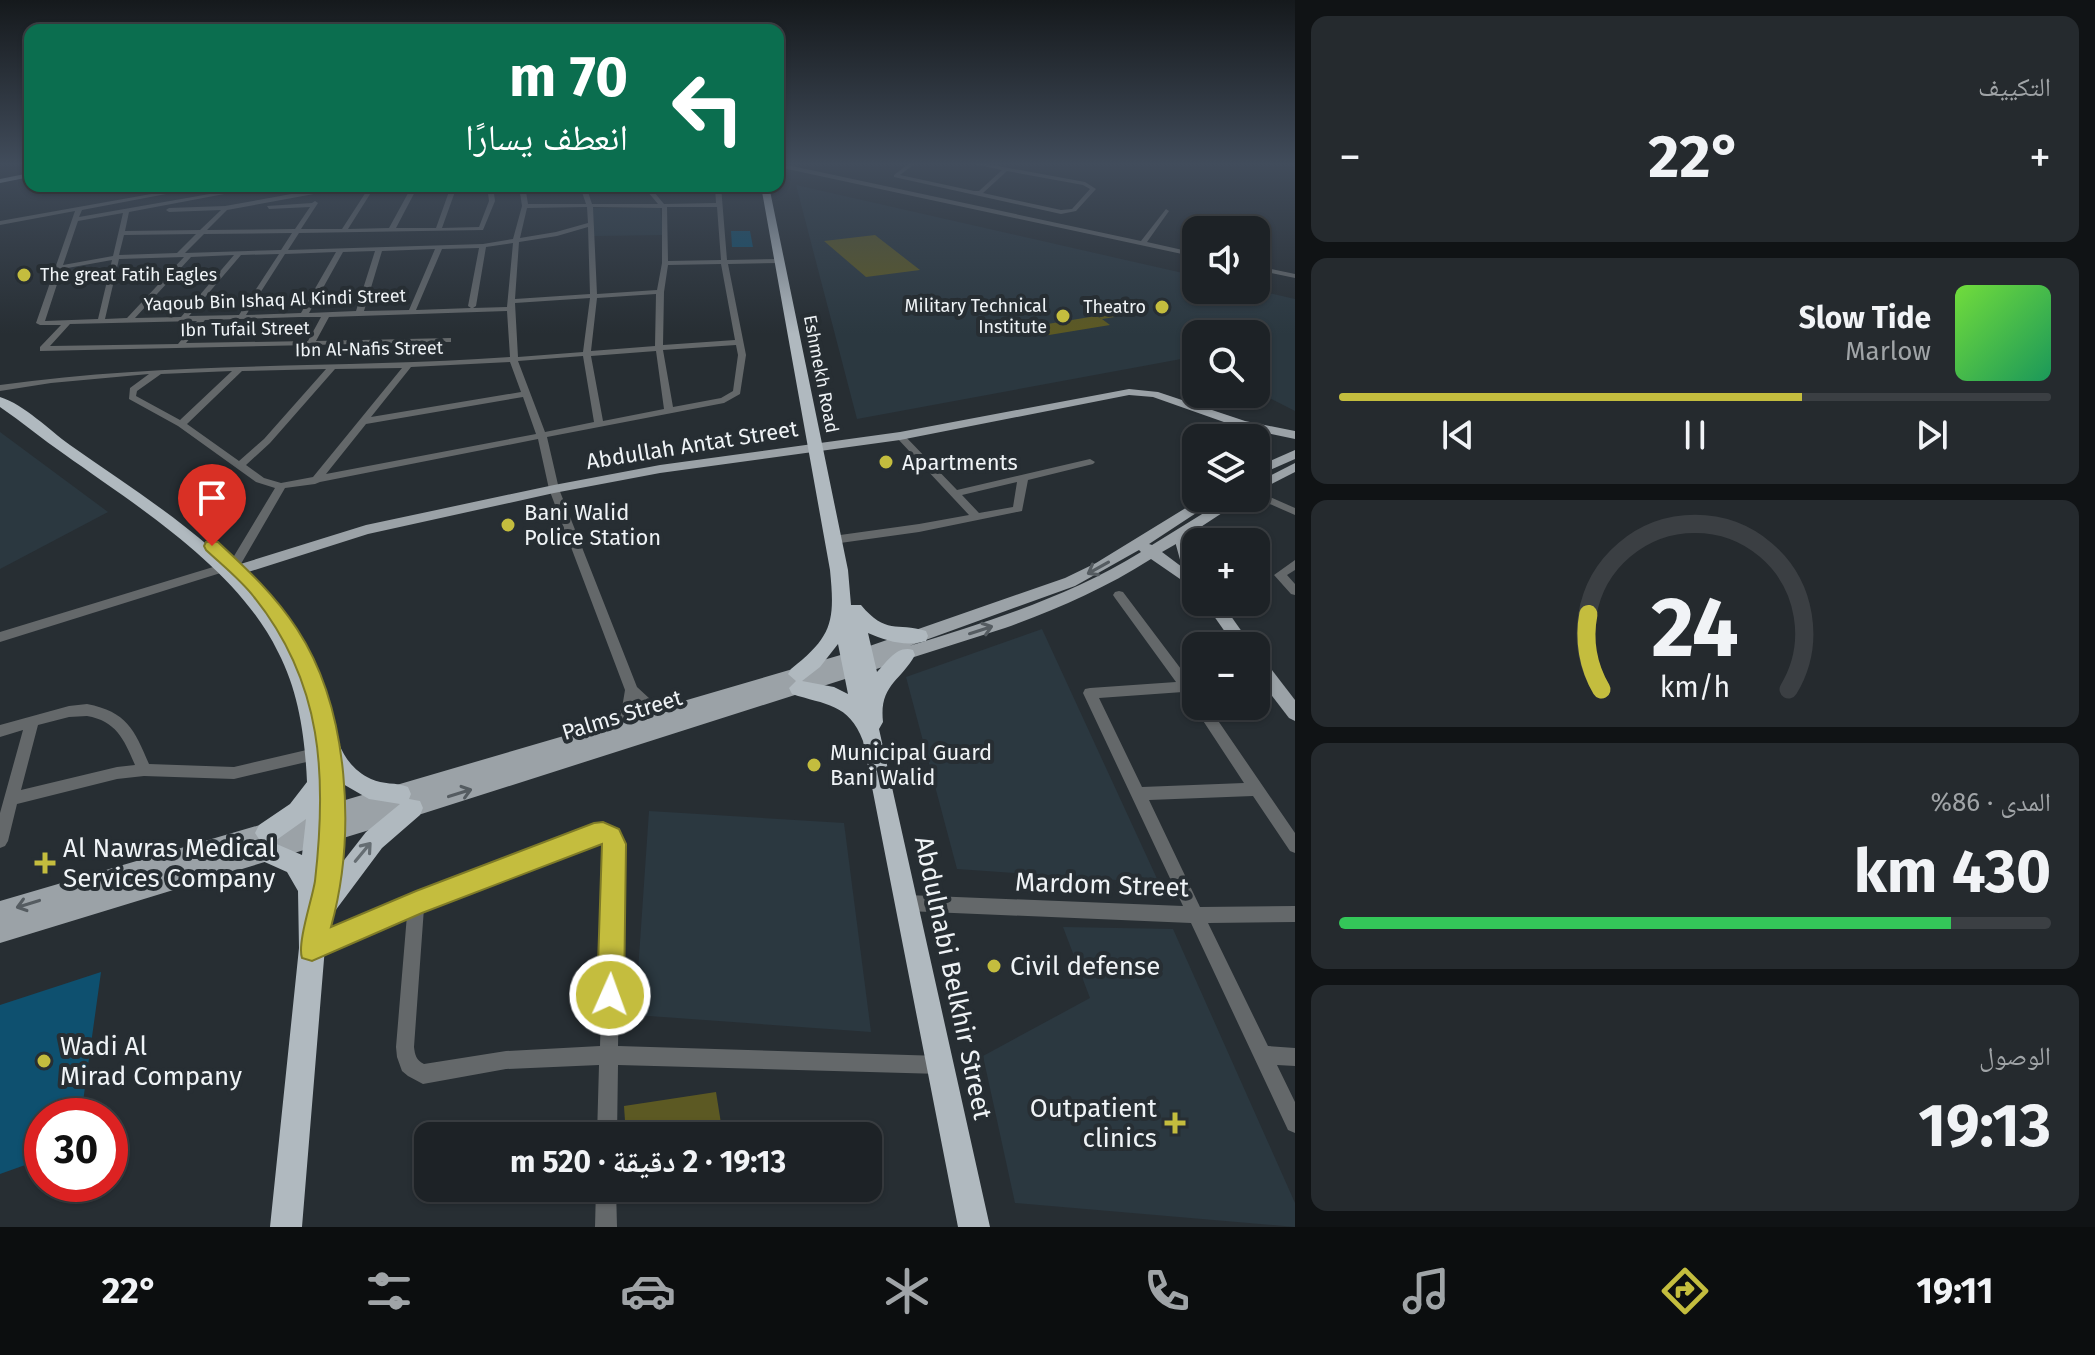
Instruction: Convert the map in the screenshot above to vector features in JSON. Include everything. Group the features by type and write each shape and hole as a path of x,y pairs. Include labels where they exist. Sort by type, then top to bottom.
{"highway":[{"name":"Eshmekh Road","path":"772,219 859,663"},
{"path":"0,390 183,520 232,568 282,641 300,681 323,755 325,825 318,898 309,927 312,948 286,1227"},
{"path":"0,401 232,568"},
{"path":"906,655 882,680 870,720 834,695 798,681 833,639 847,608 877,630 891,635 919,636"},
{"name":"Abdulnabi Belkhir Street","path":"859,663 974,1227"},
{"path":"323,755 319,784 325,825"},
{"path":"318,898 374,840 406,801 362,788 323,755"},
{"path":"318,898 295,864 266,842 298,811 319,784"}],"main road":[{"name":"Abdullah Antat Street","path":"232,568 378,526 554,489 660,469 900,436 1134,392 1154,394 1232,421 1295,435"},
{"path":"1270,466 1295,454"},
{"path":"1270,480 1295,467"},
{"name":"Palms Street","path":"0,912 266,842 859,663 906,655 1062,601 1132,565 1150,545 1194,512"},
{"name":"Palms Street","path":"1189,528 1215,512"},
{"name":"Palms Street","path":"859,663 919,636 1070,582 1182,532"},
{"path":"1150,545 1182,568"},
{"path":"1132,565 1158,566 1182,572"},
{"name":"Palms Street","path":"406,801 670,711 798,681"},
{"path":"1270,688 1295,713"},
{"name":"Palms Street","path":"0,932 266,842"}],"street":[{"path":"0,223 21,219"},
{"path":"58,268 75,220 80,219"},
{"path":"101,321 124,219"},
{"path":"179,255 215,219"},
{"path":"241,317 304,219"},
{"path":"345,229 351,219"},
{"path":"392,229 397,219"},
{"path":"439,228 442,219"},
{"path":"121,233 481,229 485,219"},
{"path":"522,219 516,241 511,305 514,361 542,437 554,489 632,690 645,703 670,711"},
{"path":"590,219 594,297 587,354 599,425"},
{"path":"664,219 665,263 660,292 659,347 669,411"},
{"path":"157,373 133,390 132,397 181,424 260,480 281,486 724,400 737,392 742,355 724,262 721,219"},
{"path":"1038,219 1182,250"},
{"path":"1144,242 1160,219"},
{"path":"58,268 116,257 483,246 590,224"},
{"path":"227,254 244,230"},
{"path":"472,306 483,246"},
{"path":"412,313 439,248"},
{"path":"359,314 379,249"},
{"path":"303,316 340,251"},
{"path":"183,319 239,254"},
{"path":"129,320 189,255"},
{"path":"665,263 780,261"},
{"name":"Yaqoub Bin Ishaq Al Kindi Street","path":"58,268 40,323 412,313 660,292"},
{"path":"1270,269 1295,274"},
{"path":"311,343 326,315"},
{"path":"180,346 203,318"},
{"name":"Ibn Tufail Street","path":"68,322 43,349 448,340"},
{"name":"Ibn Al-Nafis Street","path":"0,390 72,377 240,368 514,361 740,342"},
{"path":"315,481 409,365"},
{"path":"240,465 267,441 332,367"},
{"path":"181,424 240,368"},
{"path":"366,421 526,394"},
{"path":"900,436 977,517"},
{"path":"955,494 1090,462"},
{"path":"833,540 1019,508 1023,479"},
{"path":"0,637 232,568 281,486"},
{"path":"1270,500 1295,512"},
{"path":"1295,564 1280,575 1295,591"},
{"path":"1119,595 1182,674"},
{"path":"1182,687 1090,693 1295,1123"},
{"path":"613,729 628,710 632,690"},
{"path":"0,731 80,710 106,712 128,733 144,770"},
{"path":"1210,720 1295,846"},
{"path":"0,841 32,723"},
{"path":"7,810 117,773 144,770 234,773 323,755"},
{"path":"1138,794 1255,789"},
{"path":"312,948 416,903 594,834 611,836 614,844 607,1122"},
{"path":"416,903 405,1047 406,1060 412,1070 423,1074 506,1060 609,1055 941,1065"},
{"name":"Mardom Street","path":"907,903 1195,915 1295,914"},
{"path":"1262,1055 1295,1057"},
{"path":"606,1202 606,1227"}],"shaded area":[{"path":"593,219 662,219 664,235 594,236"},
{"name":"Military Technical Institute","path":"805,219 947,219 1182,273 1182,304 1270,304 1270,293 1295,299 1295,411 1270,398 1270,320 1182,320 1182,359 857,419"},
{"path":"875,235 920,270 866,277 824,241"},
{"path":"1093,313 1115,317 1102,319"},
{"path":"1096,316 1110,325 1043,336 1029,327"},
{"path":"0,432 108,512 0,569"},
{"path":"1042,629 1159,883 957,869 906,677"},
{"path":"649,811 844,823 871,1032 635,1015"},
{"path":"1063,927 1173,929 1295,1203 1295,1227 1015,1203 983,1056 1090,998"},
{"path":"716,1092 721,1122 625,1122 624,1106"}],"building":[{"path":"731,231 750,231 753,247 732,247"},
{"name":"Wadi Al Mirad Company","path":"101,972 84,1098 24,1098 24,1165 0,1174 0,1005"}],"place":[{"name":"The great Fatih Eagles","path":"24,275"},
{"name":"Theatro","path":"1162,307"},
{"name":"Military Technical Institute","path":"1063,316"},
{"name":"Apartments","path":"886,462"},
{"name":"Bani Walid Police Station","path":"508,525"},
{"name":"Municipal Guard Bani Walid","path":"814,765"},
{"name":"Al Nawras Medical Services Company","path":"45,863"},
{"name":"Civil defense","path":"994,966"},
{"name":"Wadi Al Mirad Company","path":"44,1061"},
{"name":"Outpatient clinics","path":"1175,1123"}],"route":[{"path":"212,546 259,591 291,635 310,674 323,714 331,756 332,832 324,905 312,948 416,903 603,833 611,836 614,844 610,995"}]}
